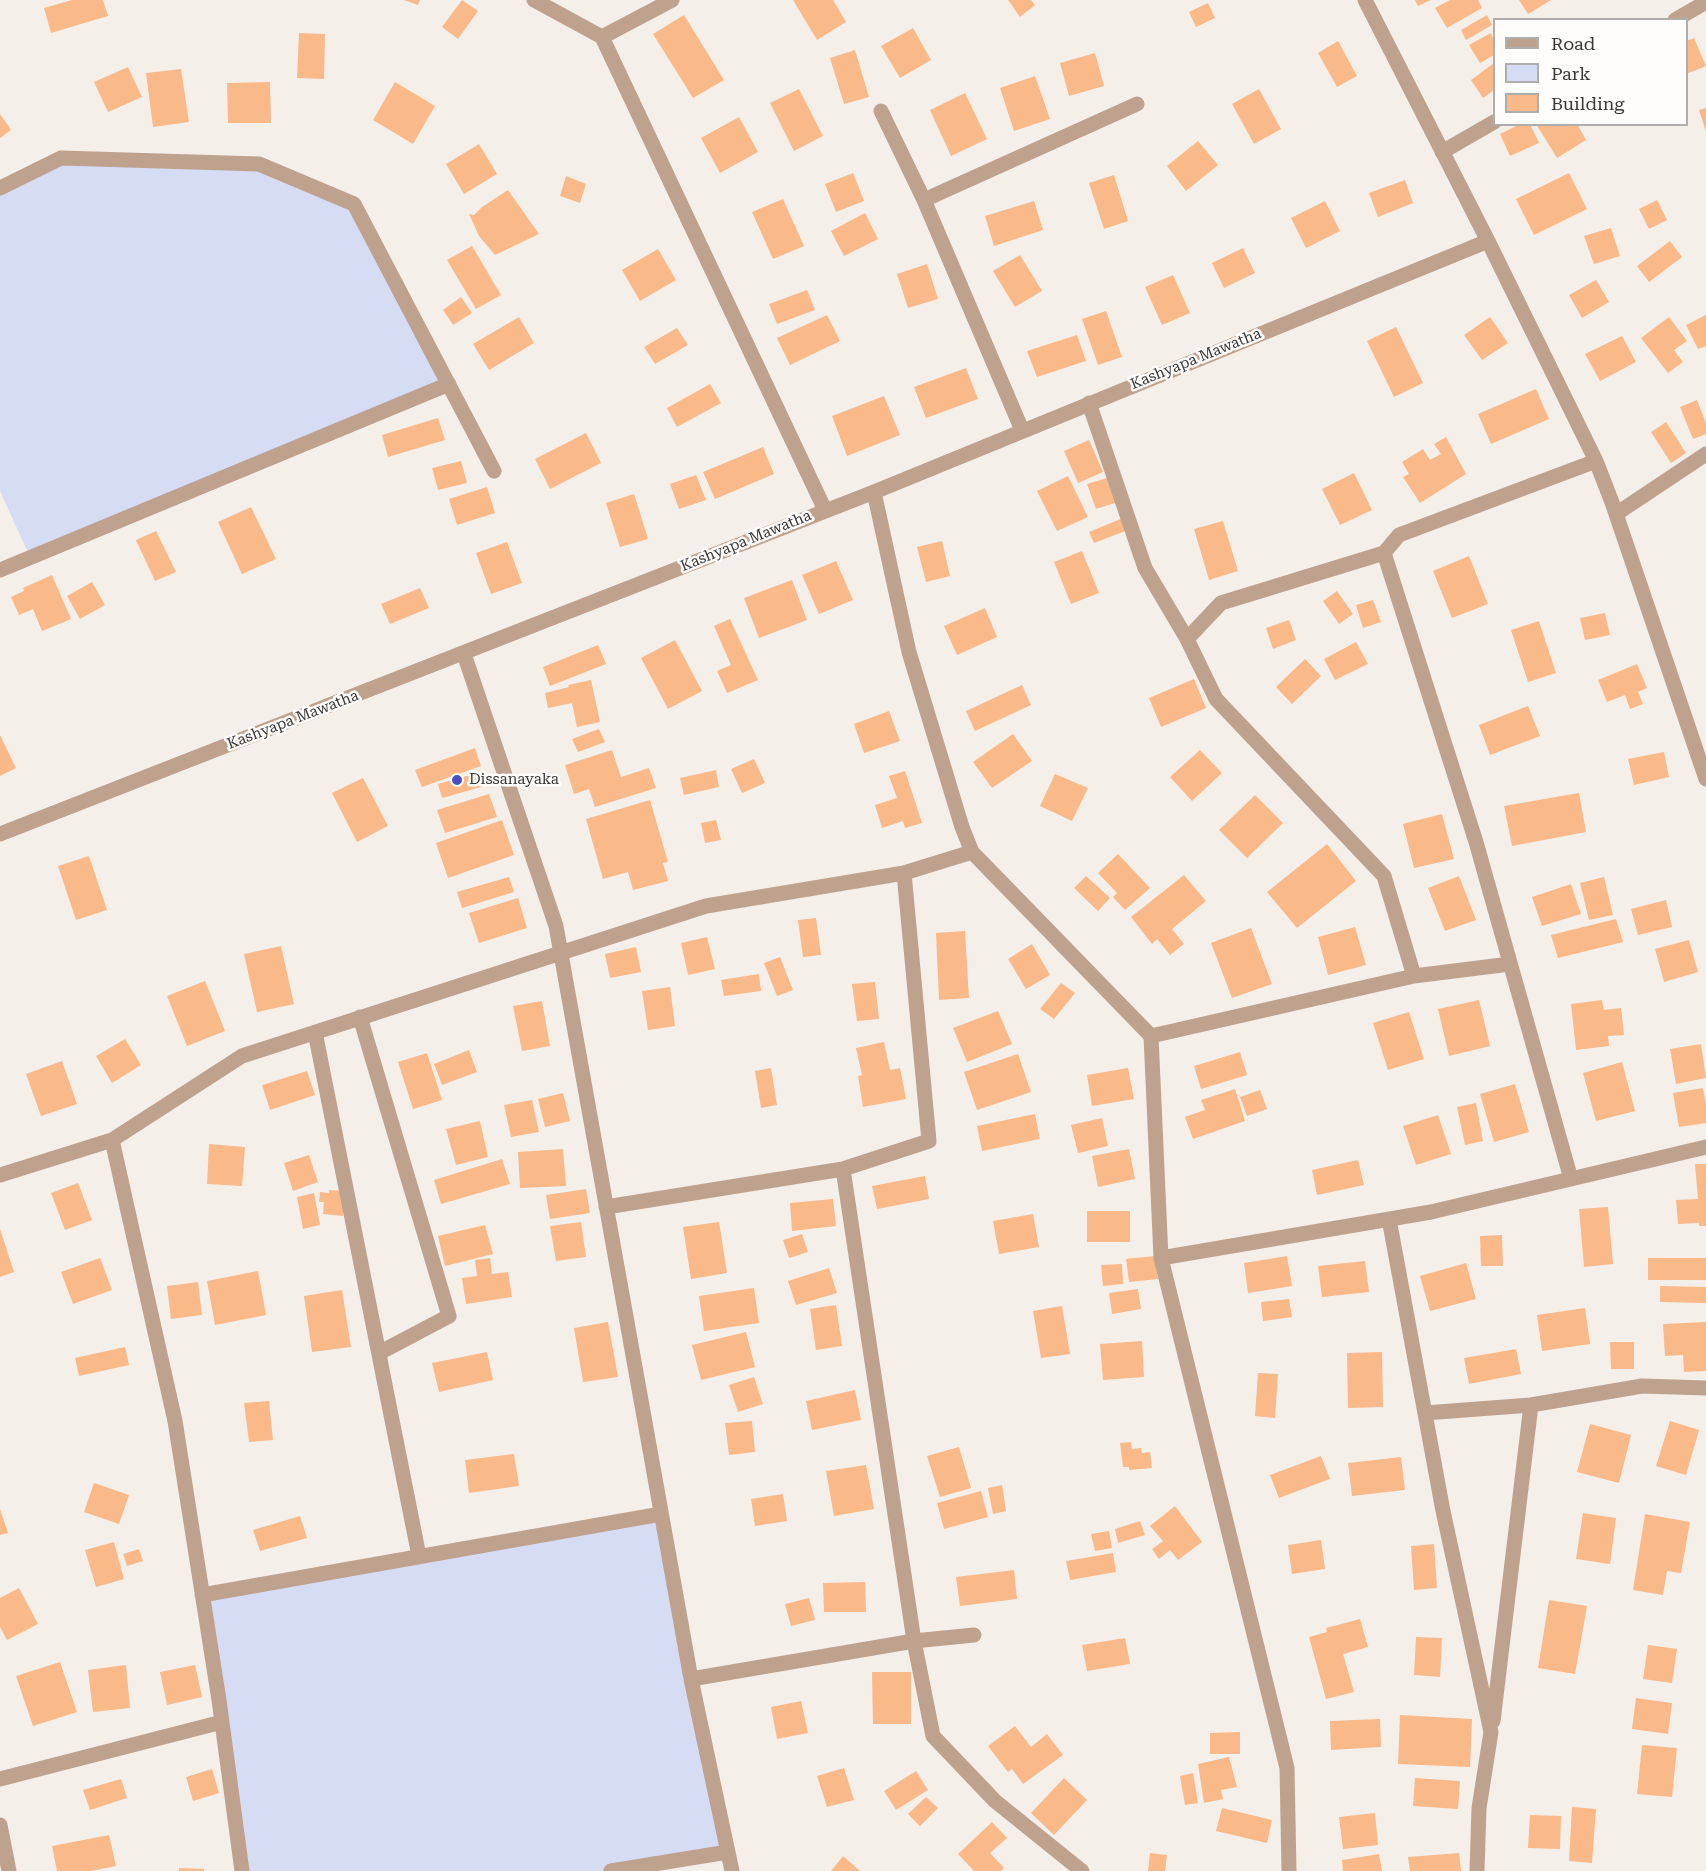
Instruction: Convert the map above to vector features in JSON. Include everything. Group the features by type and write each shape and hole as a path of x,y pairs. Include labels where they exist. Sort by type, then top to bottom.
{"street":[{"path":"534,0 602,37 825,510"},
{"path":"602,37 672,0"},
{"path":"1365,0 1488,241 1596,461 1706,779"},
{"path":"1678,18 1706,2"},
{"path":"924,200 1137,104"},
{"path":"881,111 924,200 1022,430"},
{"path":"1442,152 1493,123"},
{"path":"0,188 62,158 259,164 354,204 494,471"},
{"name":"Kashyapa Mawatha","path":"0,834 874,492 1488,241"},
{"path":"0,570 449,384"},
{"path":"1089,403 1144,568 1187,639 1216,699 1384,876 1414,976"},
{"path":"1616,514 1706,454"},
{"path":"1187,639 1221,603 1384,553 1399,535 1596,461"},
{"path":"874,492 909,652 962,827 972,852 1151,1036 1161,1258 1287,1768 1289,1871"},
{"path":"1384,553 1476,842 1571,1179"},
{"path":"464,654 556,926 691,1680 732,1871"},
{"path":"0,1175 112,1140 242,1056 706,906 904,873 972,852"},
{"path":"606,1207 843,1169 929,1141 904,873"},
{"path":"1151,1036 1414,976 1510,964"},
{"path":"360,1017 449,1316 379,1353"},
{"path":"315,1032 419,1556"},
{"path":"112,1140 176,1421 222,1722 242,1871"},
{"path":"1161,1258 1431,1212 1706,1147"},
{"path":"843,1169 915,1641 933,1736 995,1801 1082,1871"},
{"path":"1389,1219 1446,1523 1491,1732"},
{"path":"1425,1413 1531,1405 1642,1386 1706,1388"},
{"path":"1477,1871 1479,1808 1491,1732 1531,1405"},
{"path":"202,1594 661,1514"},
{"path":"691,1680 915,1641 974,1635"},
{"path":"0,1779 222,1722"},
{"path":"0,1825 9,1871"},
{"path":"611,1871 728,1852"}],"green space":[{"path":"61,158 259,164 354,204 449,384 30,557 0,491 0,188"},
{"path":"661,1514 728,1852 618,1871 242,1871 202,1595"}],"building":[{"path":"72,0 103,0 108,16 51,33 44,8"},
{"path":"404,0 420,0 418,5"},
{"path":"462,0 478,11 458,39 442,27"},
{"path":"793,0 833,0 846,22 817,40"},
{"path":"1008,0 1031,0 1035,5 1020,17"},
{"path":"1415,0 1431,0 1418,6"},
{"path":"1450,0 1478,0 1482,8 1447,28 1435,8"},
{"path":"1519,0 1551,0 1528,14"},
{"path":"1208,3 1215,18 1196,27 1189,12"},
{"path":"684,15 724,80 693,98 653,34"},
{"path":"1487,15 1492,25 1466,40 1461,30"},
{"path":"913,28 931,60 900,78 881,46"},
{"path":"299,33 325,34 324,79 297,78"},
{"path":"1491,33 1493,56 1480,63 1469,45"},
{"path":"1694,38 1706,66 1688,73 1688,40"},
{"path":"1338,41 1357,76 1337,87 1318,53"},
{"path":"855,50 869,97 844,104 830,58"},
{"path":"1095,53 1104,86 1069,96 1060,63"},
{"path":"1493,64 1493,91 1483,98 1471,80"},
{"path":"128,67 142,97 108,112 94,82"},
{"path":"181,69 189,122 153,127 146,73"},
{"path":"1035,76 1050,119 1014,131 1000,88"},
{"path":"270,82 271,123 228,123 227,83"},
{"path":"395,82 435,106 413,144 373,120"},
{"path":"799,89 823,136 794,151 770,103"},
{"path":"1259,89 1281,129 1254,144 1232,104"},
{"path":"965,93 987,139 951,156 930,110"},
{"path":"1706,108 1706,132 1699,110"},
{"path":"0,114 11,130 0,138"},
{"path":"739,117 758,152 720,173 701,138"},
{"path":"1516,126 1531,126 1539,143 1510,156 1500,134"},
{"path":"1537,126 1578,126 1586,140 1557,158"},
{"path":"1198,141 1218,165 1186,191 1167,166"},
{"path":"479,144 497,174 464,194 446,164"},
{"path":"853,173 864,201 836,212 825,184"},
{"path":"1569,173 1587,209 1534,235 1516,199"},
{"path":"1114,175 1128,221 1104,229 1089,183"},
{"path":"566,176 586,184 580,203 560,196"},
{"path":"1405,180 1413,203 1378,217 1369,193"},
{"path":"508,190 539,234 495,255 479,236 469,214 474,215"},
{"path":"783,199 804,246 773,259 752,212"},
{"path":"1657,200 1667,220 1649,229 1639,209"},
{"path":"1034,201 1043,230 994,246 985,216"},
{"path":"1325,201 1340,231 1306,248 1291,218"},
{"path":"865,213 878,239 844,256 831,231"},
{"path":"1611,228 1620,256 1594,264 1584,236"},
{"path":"1670,241 1682,257 1649,282 1637,266"},
{"path":"472,246 501,295 476,309 447,260"},
{"path":"1243,248 1255,273 1224,288 1212,263"},
{"path":"658,249 676,280 640,301 622,270"},
{"path":"1020,255 1042,291 1015,307 993,271"},
{"path":"927,264 938,299 908,308 897,274"},
{"path":"1173,275 1190,313 1162,325 1145,287"},
{"path":"1596,280 1609,302 1582,318 1569,295"},
{"path":"807,290 815,310 777,324 769,304"},
{"path":"461,297 472,313 453,325 443,310"},
{"path":"1106,311 1122,357 1098,365 1082,319"},
{"path":"827,315 840,341 790,365 777,338"},
{"path":"1706,315 1706,346 1698,349 1686,325"},
{"path":"519,317 534,343 489,370 473,344"},
{"path":"1490,317 1508,343 1482,360 1464,335"},
{"path":"1669,317 1687,341 1674,350 1683,362 1668,373 1641,338"},
{"path":"1396,327 1423,383 1394,397 1367,341"},
{"path":"677,328 688,345 655,364 644,347"},
{"path":"1077,335 1086,361 1037,377 1027,351"},
{"path":"1622,336 1636,362 1600,381 1585,354"},
{"path":"966,368 978,399 926,418 914,387"},
{"path":"710,384 721,403 677,427 667,408"},
{"path":"1536,389 1549,419 1491,444 1478,414"},
{"path":"884,396 900,435 847,456 832,416"},
{"path":"1697,400 1706,423 1706,434 1693,439 1680,407"},
{"path":"438,418 445,440 388,457 382,435"},
{"path":"1666,422 1686,453 1671,463 1651,432"},
{"path":"586,433 601,463 550,489 535,459"},
{"path":"1446,437 1466,474 1420,503 1403,477 1409,474 1402,462 1423,449 1430,460 1441,454 1434,444"},
{"path":"1089,440 1103,472 1078,483 1064,451"},
{"path":"763,447 774,474 715,499 703,472"},
{"path":"461,461 467,483 438,490 432,468"},
{"path":"1354,473 1372,510 1340,525 1322,489"},
{"path":"696,475 706,500 679,509 670,484"},
{"path":"1068,476 1088,517 1057,531 1037,491"},
{"path":"1110,477 1118,502 1096,509 1087,484"},
{"path":"487,487 495,513 457,525 449,499"},
{"path":"634,494 648,539 620,547 606,503"},
{"path":"251,507 276,559 242,574 218,522"},
{"path":"1123,518 1128,530 1094,543 1089,532"},
{"path":"1223,521 1238,571 1209,580 1194,529"},
{"path":"156,531 176,572 155,581 136,540"},
{"path":"942,541 950,576 926,582 917,547"},
{"path":"507,542 522,583 491,594 476,553"},
{"path":"1082,551 1099,593 1071,604 1054,562"},
{"path":"1469,556 1488,604 1452,618 1433,571"},
{"path":"836,561 853,600 819,614 802,575"},
{"path":"52,575 71,619 42,631 33,609 19,615 11,597 24,591 23,588"},
{"path":"792,580 807,620 759,638 744,598"},
{"path":"92,582 105,605 80,619 67,596"},
{"path":"420,588 429,608 390,624 381,604"},
{"path":"1337,591 1353,614 1339,624 1323,601"},
{"path":"1373,600 1381,622 1363,628 1356,605"},
{"path":"985,608 997,637 957,655 944,626"},
{"path":"1605,613 1610,635 1585,640 1580,618"},
{"path":"730,619 758,680 727,693 717,671 731,665 714,626"},
{"path":"1289,620 1296,640 1273,649 1266,628"},
{"path":"1539,621 1556,673 1528,682 1511,630"},
{"path":"675,640 702,691 668,709 641,658"},
{"path":"1356,642 1368,664 1335,680 1324,659"},
{"path":"598,645 606,664 550,686 543,667"},
{"path":"1305,659 1321,676 1292,704 1276,687"},
{"path":"1637,664 1647,688 1638,692 1643,704 1630,709 1625,695 1607,702 1598,680"},
{"path":"1194,679 1206,708 1161,727 1149,698"},
{"path":"591,680 600,722 577,727 572,703 548,708 545,693"},
{"path":"1022,685 1031,705 975,731 966,711"},
{"path":"1528,706 1540,736 1490,755 1479,725"},
{"path":"889,711 900,741 864,753 854,724"},
{"path":"599,729 605,742 578,752 572,739"},
{"path":"1013,734 1032,761 992,788 973,762"},
{"path":"0,735 16,768 0,776"},
{"path":"475,748 481,766 422,787 415,770"},
{"path":"612,750 621,777 649,768 656,788 595,807 589,789 574,794 565,765"},
{"path":"1200,750 1222,773 1192,801 1170,777"},
{"path":"1664,752 1669,777 1634,785 1628,759"},
{"path":"754,759 765,783 742,793 731,769"},
{"path":"716,770 719,787 684,795 680,778"},
{"path":"484,771 488,785 442,798 438,784"},
{"path":"905,771 922,823 905,828 903,821 882,828 875,805 897,798 889,776"},
{"path":"1055,774 1088,788 1072,821 1040,806"},
{"path":"363,778 388,826 357,842 332,793"},
{"path":"1579,793 1586,832 1512,846 1504,806"},
{"path":"489,794 497,817 445,833 437,810"},
{"path":"1255,795 1283,823 1247,858 1219,830"},
{"path":"650,800 668,862 663,863 668,881 633,890 628,872 603,879 586,819"},
{"path":"1442,814 1454,859 1414,868 1403,824"},
{"path":"502,820 514,855 448,878 436,843"},
{"path":"716,820 721,840 705,843 701,823"},
{"path":"1327,844 1356,881 1297,928 1267,892"},
{"path":"1118,854 1150,888 1125,910 1113,897 1117,893 1098,873"},
{"path":"89,856 107,910 76,920 58,866"},
{"path":"1184,875 1206,901 1172,929 1184,944 1170,955 1157,939 1152,944 1131,917"},
{"path":"1086,876 1110,898 1098,911 1074,888"},
{"path":"1459,876 1476,920 1445,931 1428,888"},
{"path":"509,877 514,892 462,908 457,892"},
{"path":"1604,877 1613,915 1589,920 1580,883"},
{"path":"1571,884 1581,914 1542,926 1532,897"},
{"path":"518,898 527,928 479,943 469,913"},
{"path":"1666,900 1672,927 1638,935 1631,909"},
{"path":"816,918 821,955 803,957 798,920"},
{"path":"1616,919 1623,942 1558,958 1551,935"},
{"path":"1355,927 1366,965 1328,975 1318,937"},
{"path":"1251,928 1272,984 1232,998 1211,943"},
{"path":"965,931 969,998 939,1000 936,933"},
{"path":"707,937 715,969 688,975 681,943"},
{"path":"1689,940 1698,972 1664,982 1655,949"},
{"path":"1032,944 1050,975 1026,989 1008,959"},
{"path":"281,946 294,1004 257,1012 244,954"},
{"path":"636,947 641,972 610,978 605,954"},
{"path":"780,957 793,990 777,996 764,963"},
{"path":"759,974 761,991 724,996 721,980"},
{"path":"205,981 225,1031 187,1046 167,996"},
{"path":"875,982 879,1019 857,1021 852,984"},
{"path":"1061,983 1075,993 1054,1019 1040,1009"},
{"path":"670,987 675,1026 648,1030 642,991"},
{"path":"1479,1000 1490,1046 1449,1056 1438,1009"},
{"path":"1602,1000 1604,1010 1621,1008 1624,1035 1608,1036 1609,1046 1576,1050 1571,1004"},
{"path":"542,1001 550,1046 522,1051 513,1006"},
{"path":"998,1011 1012,1044 967,1062 953,1028"},
{"path":"1409,1012 1424,1059 1388,1070 1373,1023"},
{"path":"125,1039 141,1065 112,1083 96,1056"},
{"path":"884,1042 890,1070 900,1068 906,1099 863,1107 858,1076 862,1075 856,1048"},
{"path":"1701,1044 1706,1078 1676,1084 1670,1049"},
{"path":"469,1050 477,1072 442,1085 434,1064"},
{"path":"1240,1052 1247,1075 1201,1089 1194,1066"},
{"path":"427,1053 442,1100 413,1109 398,1062"},
{"path":"1018,1054 1031,1092 977,1110 964,1072"},
{"path":"62,1061 77,1104 41,1116 26,1074"},
{"path":"1622,1062 1635,1111 1596,1121 1583,1073"},
{"path":"771,1068 777,1105 761,1108 755,1071"},
{"path":"1128,1068 1134,1099 1092,1106 1087,1075"},
{"path":"307,1071 315,1095 270,1110 262,1085"},
{"path":"1515,1084 1529,1132 1494,1142 1480,1094"},
{"path":"1703,1088 1706,1123 1679,1127 1673,1093"},
{"path":"1235,1089 1245,1121 1193,1139 1185,1117 1205,1110 1201,1100"},
{"path":"1260,1090 1267,1109 1247,1116 1240,1097"},
{"path":"563,1093 570,1121 545,1127 538,1099"},
{"path":"532,1100 539,1132 511,1137 504,1105"},
{"path":"1476,1103 1483,1141 1465,1145 1457,1107"},
{"path":"1035,1114 1040,1139 982,1151 977,1126"},
{"path":"1438,1115 1451,1154 1416,1165 1403,1126"},
{"path":"1102,1118 1108,1146 1078,1153 1071,1125"},
{"path":"480,1121 488,1157 456,1165 446,1129"},
{"path":"209,1144 245,1147 242,1186 207,1184"},
{"path":"563,1149 566,1186 520,1188 518,1152"},
{"path":"1129,1149 1135,1179 1098,1187 1092,1156"},
{"path":"309,1155 318,1182 293,1191 284,1163"},
{"path":"502,1159 510,1184 441,1204 434,1180"},
{"path":"1358,1160 1364,1185 1317,1195 1312,1170"},
{"path":"1695,1164 1706,1164 1706,1226 1699,1226 1699,1223 1678,1224 1676,1200 1698,1199"},
{"path":"925,1176 929,1199 877,1209 872,1186"},
{"path":"78,1183 92,1220 65,1230 51,1193"},
{"path":"586,1189 590,1213 550,1219 546,1195"},
{"path":"329,1190 343,1191 345,1197 343,1216 323,1214 324,1202 319,1202 320,1192 329,1193"},
{"path":"314,1193 320,1225 303,1229 297,1197"},
{"path":"833,1199 836,1226 792,1231 790,1203"},
{"path":"1608,1207 1613,1264 1584,1267 1579,1209"},
{"path":"1087,1211 1130,1211 1130,1242 1087,1242"},
{"path":"1033,1214 1039,1247 999,1254 993,1221"},
{"path":"581,1222 586,1257 556,1261 550,1226"},
{"path":"719,1222 727,1273 691,1279 683,1227"},
{"path":"485,1225 493,1254 445,1266 438,1236"},
{"path":"0,1229 14,1272 0,1277"},
{"path":"802,1234 808,1252 789,1258 783,1240"},
{"path":"1502,1235 1503,1266 1481,1266 1480,1236"},
{"path":"1155,1256 1158,1279 1129,1282 1126,1259"},
{"path":"1287,1256 1292,1286 1248,1293 1244,1263"},
{"path":"100,1258 112,1290 73,1304 61,1272"},
{"path":"490,1258 492,1274 508,1272 512,1297 466,1304 462,1278 477,1276 475,1260"},
{"path":"1648,1258 1706,1258 1706,1280 1648,1280"},
{"path":"1365,1261 1369,1292 1322,1297 1318,1266"},
{"path":"1466,1263 1476,1299 1430,1311 1420,1276"},
{"path":"1122,1264 1123,1284 1103,1286 1101,1265"},
{"path":"829,1268 837,1293 796,1305 788,1281"},
{"path":"258,1271 266,1315 215,1325 207,1281"},
{"path":"198,1282 202,1315 171,1319 167,1286"},
{"path":"1660,1286 1706,1287 1706,1303 1660,1302"},
{"path":"754,1288 759,1323 704,1331 699,1296"},
{"path":"1138,1289 1141,1309 1112,1314 1109,1293"},
{"path":"342,1290 351,1347 312,1352 304,1296"},
{"path":"1289,1299 1292,1317 1263,1321 1261,1302"},
{"path":"836,1305 842,1346 816,1350 810,1309"},
{"path":"1062,1306 1070,1354 1041,1358 1033,1311"},
{"path":"1585,1308 1590,1344 1542,1351 1537,1315"},
{"path":"608,1322 618,1377 583,1382 574,1328"},
{"path":"1706,1322 1706,1371 1684,1372 1683,1355 1665,1356 1663,1324"},
{"path":"746,1332 755,1367 701,1380 692,1345"},
{"path":"1142,1341 1144,1377 1103,1380 1100,1344"},
{"path":"1610,1342 1634,1342 1634,1369 1611,1369"},
{"path":"125,1347 129,1365 79,1376 75,1358"},
{"path":"1516,1349 1521,1374 1469,1384 1464,1358"},
{"path":"487,1352 493,1380 439,1392 432,1363"},
{"path":"1382,1352 1383,1407 1348,1408 1347,1353"},
{"path":"1258,1373 1278,1374 1275,1418 1255,1416"},
{"path":"754,1377 763,1404 738,1412 729,1385"},
{"path":"855,1390 861,1420 812,1430 806,1401"},
{"path":"269,1401 273,1440 249,1442 244,1403"},
{"path":"752,1421 755,1452 729,1455 725,1423"},
{"path":"1670,1421 1699,1430 1686,1475 1656,1466"},
{"path":"1590,1424 1631,1435 1619,1483 1577,1472"},
{"path":"1131,1442 1132,1449 1141,1448 1142,1453 1150,1452 1152,1468 1129,1470 1129,1467 1123,1467 1120,1443"},
{"path":"959,1447 971,1488 940,1497 927,1456"},
{"path":"514,1454 519,1486 469,1493 465,1460"},
{"path":"1321,1456 1330,1479 1279,1498 1270,1475"},
{"path":"1401,1457 1405,1490 1352,1496 1348,1463"},
{"path":"866,1465 874,1509 834,1516 826,1471"},
{"path":"94,1483 129,1495 119,1524 84,1512"},
{"path":"1002,1485 1006,1511 993,1514 988,1488"},
{"path":"981,1491 988,1517 944,1529 937,1503"},
{"path":"783,1494 787,1521 755,1526 751,1499"},
{"path":"1175,1506 1202,1542 1178,1560 1170,1550 1159,1559 1152,1549 1163,1541 1150,1526"},
{"path":"0,1509 8,1533 0,1535"},
{"path":"1583,1513 1616,1518 1610,1564 1576,1559"},
{"path":"1645,1514 1690,1522 1681,1573 1667,1571 1663,1595 1633,1590"},
{"path":"300,1516 307,1538 260,1551 253,1530"},
{"path":"1140,1521 1145,1535 1118,1543 1115,1529"},
{"path":"1109,1531 1112,1548 1095,1551 1091,1534"},
{"path":"1321,1540 1325,1569 1292,1574 1288,1545"},
{"path":"114,1542 124,1579 96,1587 85,1550"},
{"path":"1434,1544 1437,1588 1414,1590 1411,1546"},
{"path":"139,1549 143,1561 127,1566 123,1554"},
{"path":"1113,1553 1116,1572 1070,1580 1066,1561"},
{"path":"1014,1570 1017,1599 960,1606 956,1577"},
{"path":"865,1582 866,1612 824,1612 823,1583"},
{"path":"19,1588 38,1624 7,1640 0,1627 0,1598"},
{"path":"809,1598 815,1620 791,1626 785,1604"},
{"path":"1549,1600 1587,1606 1575,1674 1538,1668"},
{"path":"1360,1619 1368,1647 1343,1654 1354,1692 1326,1699 1309,1637 1327,1632 1326,1628"},
{"path":"1416,1637 1442,1638 1440,1677 1414,1675"},
{"path":"1125,1638 1130,1664 1087,1671 1082,1645"},
{"path":"1648,1645 1677,1649 1672,1683 1643,1679"},
{"path":"60,1662 77,1712 33,1726 16,1676"},
{"path":"126,1665 130,1708 93,1712 88,1670"},
{"path":"195,1665 202,1697 167,1705 160,1672"},
{"path":"872,1672 911,1672 911,1724 873,1724"},
{"path":"1636,1698 1672,1703 1668,1734 1632,1729"},
{"path":"801,1701 808,1733 777,1739 771,1707"},
{"path":"1400,1715 1472,1719 1470,1767 1398,1764"},
{"path":"1380,1719 1381,1747 1331,1750 1330,1721"},
{"path":"1015,1726 1031,1747 1047,1734 1063,1755 1023,1784 1012,1769 1008,1772 988,1746"},
{"path":"1240,1732 1240,1754 1210,1754 1210,1733"},
{"path":"1642,1745 1677,1748 1672,1797 1637,1794"},
{"path":"1229,1757 1237,1787 1221,1790 1223,1799 1204,1803 1198,1764"},
{"path":"844,1768 854,1800 827,1807 817,1776"},
{"path":"212,1769 219,1793 193,1801 186,1777"},
{"path":"916,1771 928,1790 896,1810 884,1791"},
{"path":"1193,1773 1198,1803 1185,1805 1180,1776"},
{"path":"1064,1778 1087,1800 1054,1835 1031,1813"},
{"path":"1415,1778 1460,1781 1458,1809 1413,1806"},
{"path":"121,1779 127,1798 90,1810 83,1790"},
{"path":"926,1797 938,1808 920,1826 908,1814"},
{"path":"1572,1807 1596,1809 1592,1863 1569,1861"},
{"path":"1222,1808 1272,1820 1267,1843 1216,1831"},
{"path":"1375,1813 1378,1845 1343,1849 1339,1817"},
{"path":"1530,1815 1561,1816 1560,1849 1528,1848"},
{"path":"992,1822 1007,1838 990,1853 1004,1868 1001,1871 974,1871 958,1854"},
{"path":"109,1835 116,1866 91,1871 57,1871 52,1846"},
{"path":"1150,1853 1167,1855 1165,1871 1148,1871"},
{"path":"1459,1853 1461,1871 1410,1871 1408,1857"},
{"path":"1379,1854 1382,1871 1343,1871 1342,1860"},
{"path":"843,1856 860,1871 831,1871"},
{"path":"179,1868 204,1869 204,1871 179,1871"}],"place":[{"name":"Dissanayaka","path":"457,780"}]}
